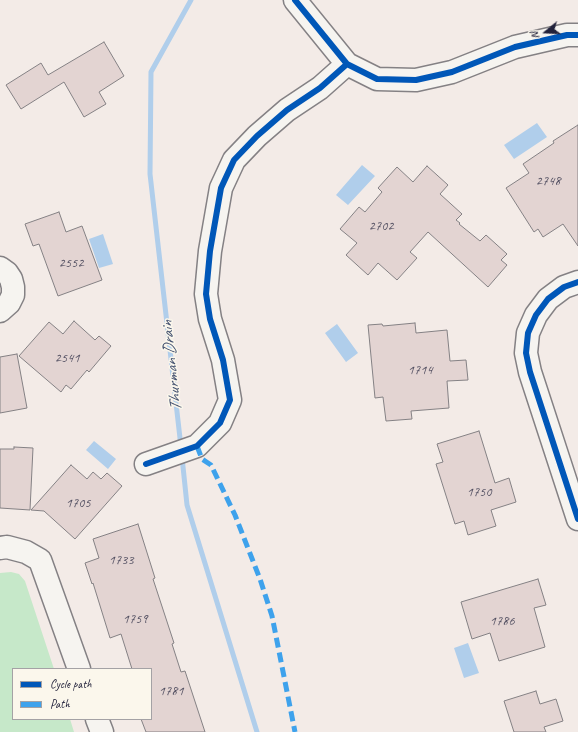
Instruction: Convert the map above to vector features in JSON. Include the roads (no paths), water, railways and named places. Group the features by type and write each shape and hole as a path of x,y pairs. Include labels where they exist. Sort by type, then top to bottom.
{"street":[{"path":"296,0 346,64 377,79 416,80 452,72 515,47 567,35 578,35"},
{"path":"146,464 197,446 220,422 230,400 223,360 210,319 206,294 210,250 221,188 234,160 257,136 287,110 320,88 346,64"},
{"path":"0,268 11,279 13,287 13,295 9,303 0,310"},
{"path":"578,282 564,287 548,299 536,315 528,333 526,353 530,372 578,519"},
{"path":"0,548 7,547 26,552 40,560 79,668"},
{"path":"97,720 102,732"}],"water":[{"path":"537,123 547,137 514,159 504,145"},
{"path":"362,165 375,176 348,205 336,195"},
{"path":"103,234 113,264 99,268 89,239"},
{"path":"337,324 358,353 346,362 325,333"},
{"path":"94,441 116,459 108,469 86,450"},
{"path":"468,643 479,673 464,678 454,648"}],"waterway":[{"name":"Thurman Drain","path":"181,447 150,174 151,72 191,0"},
{"name":"Thurman Drain","path":"182,457 187,505 257,732"}]}
